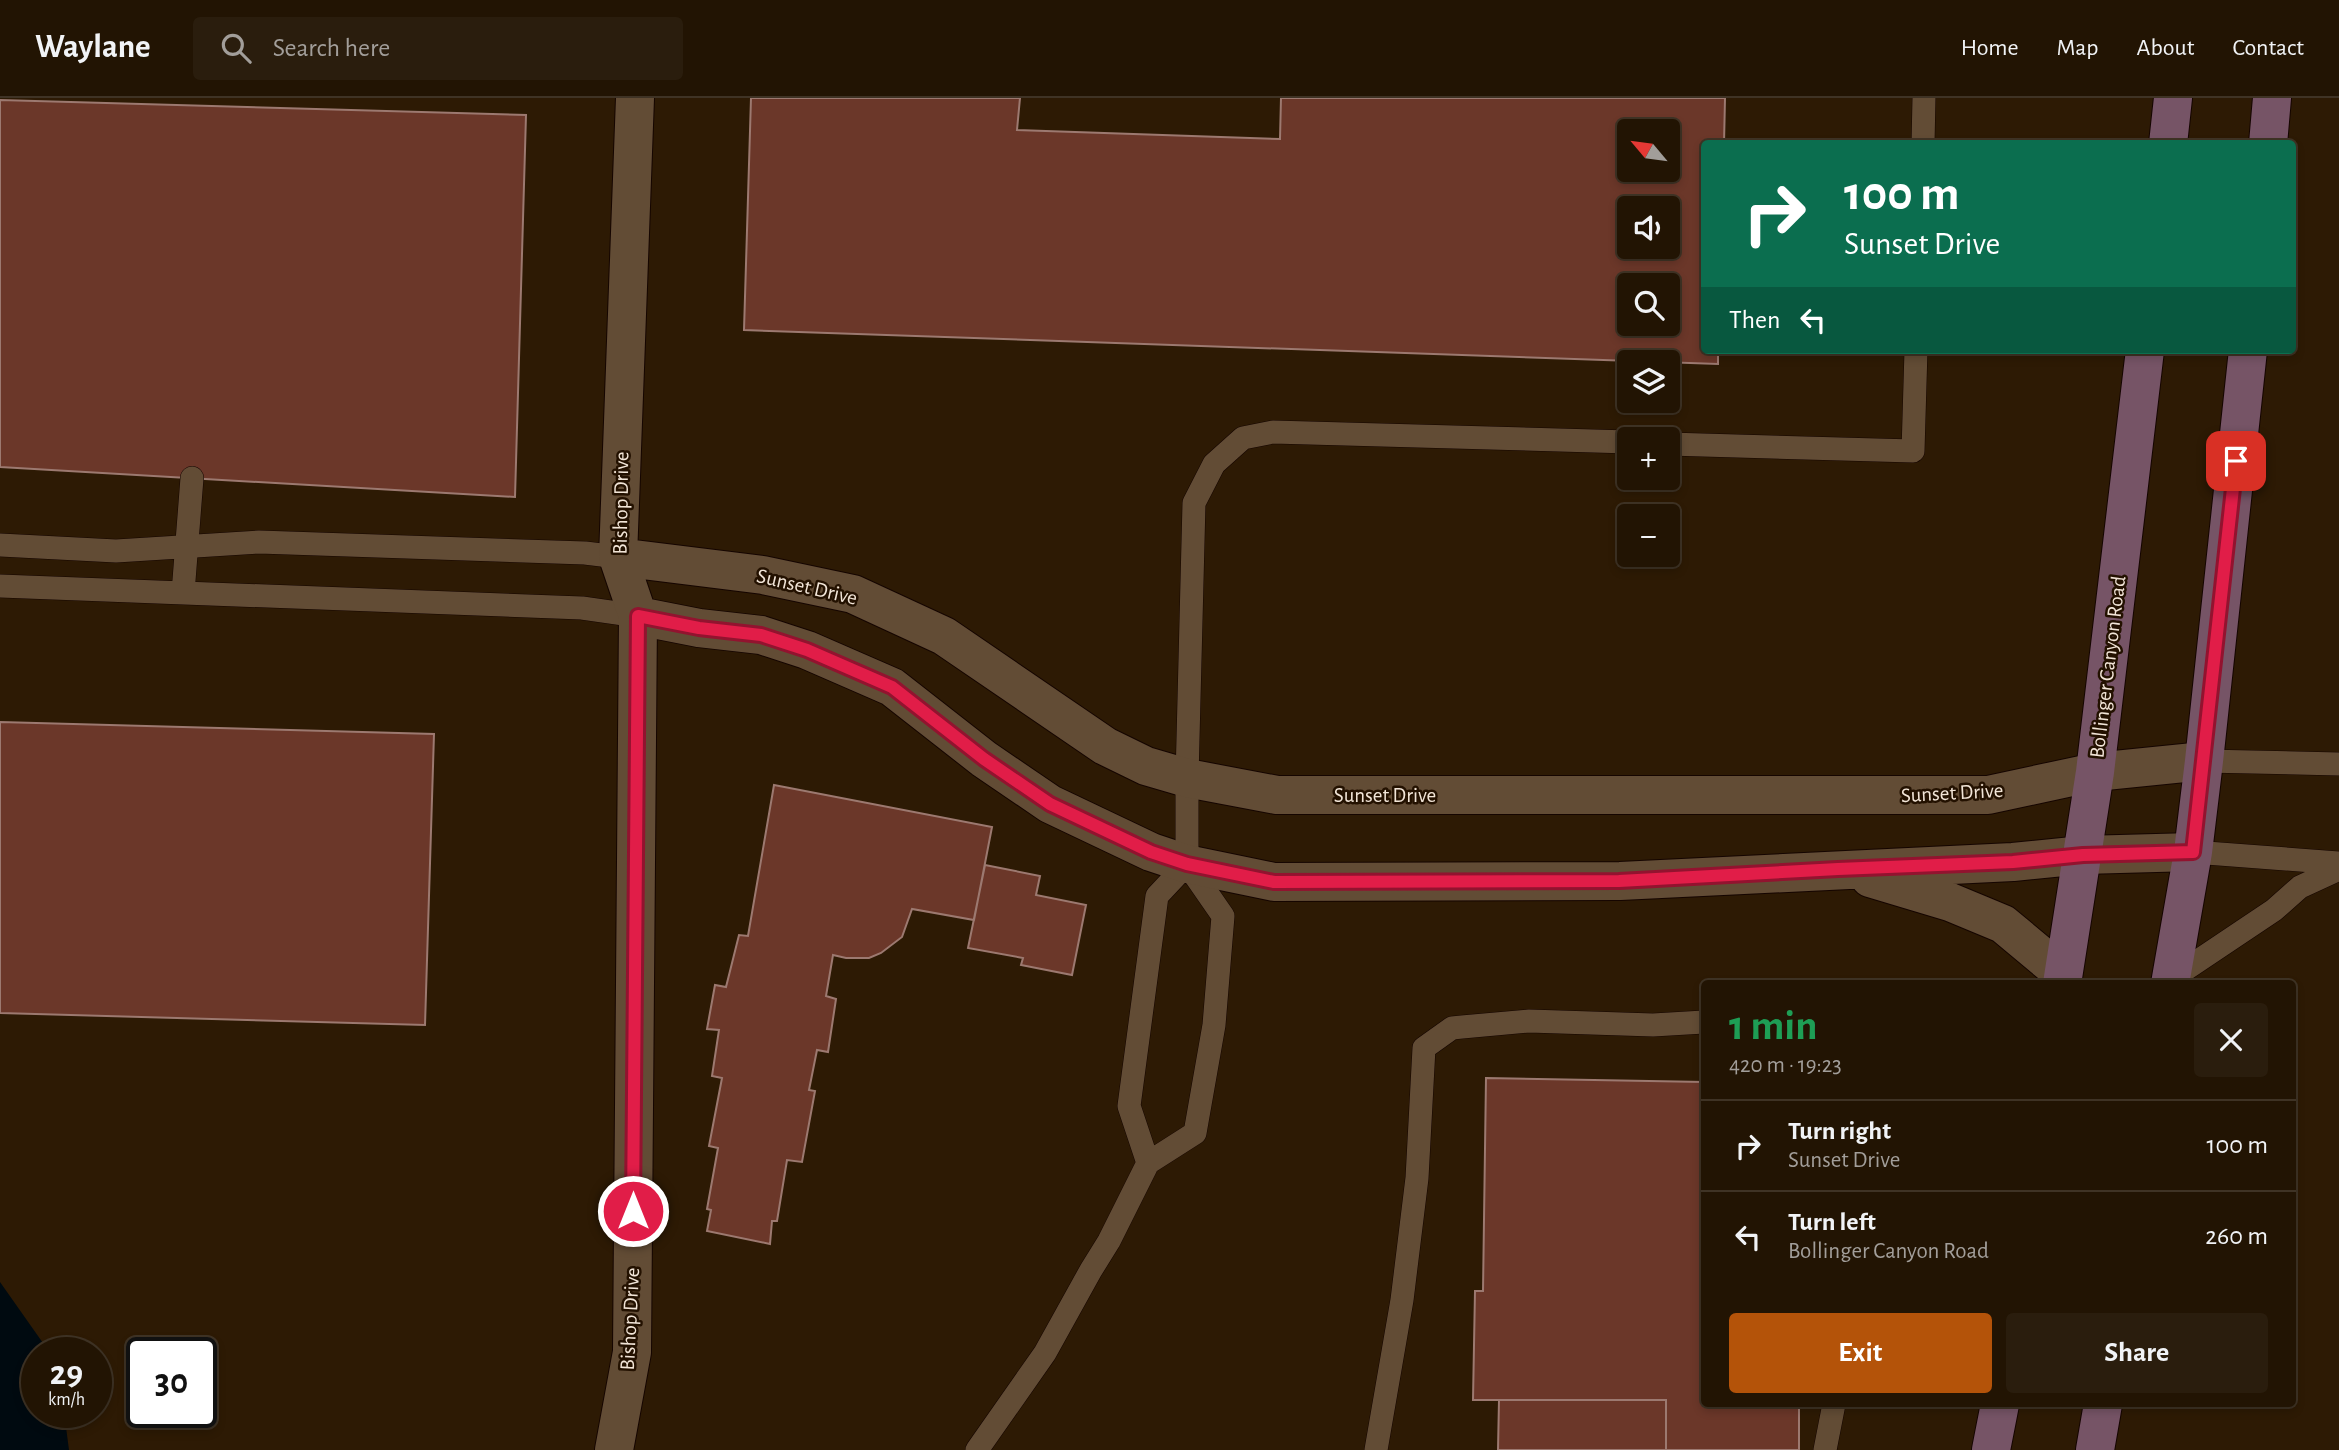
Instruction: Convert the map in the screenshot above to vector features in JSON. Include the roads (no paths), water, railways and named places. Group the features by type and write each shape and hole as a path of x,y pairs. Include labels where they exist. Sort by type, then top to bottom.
{"main road":[{"path":"2168,140 2173,98"},
{"path":"2268,140 2272,98"},
{"name":"Bollinger Canyon Road","path":"2063,979 2095,772 2145,354"},
{"path":"2171,980 2193,852 2248,354"},
{"path":"1991,1450 1999,1407"},
{"path":"2095,1450 2102,1407"}],"street":[{"name":"Bishop Drive","path":"614,1450 632,1352 638,616 618,557 635,98"},
{"name":"Sunset Drive","path":"618,557 764,575 853,594 944,636 1105,746 1146,766 1187,778 1277,795 1988,796 2095,772 2204,761"},
{"path":"638,616 699,628 761,635 807,650 892,687 984,759 1050,804 1151,852 1187,864 1274,882 1619,881 2013,862 2083,855 2193,852"},
{"path":"1838,869 1950,902 2003,924 2063,979"}],"lane":[{"path":"1923,140 1924,98"},
{"path":"1680,444 1913,451 1916,354"},
{"path":"977,1450 1045,1353 1109,1241 1148,1163 1195,1133 1214,1024 1223,916 1187,864 1194,503 1214,464 1243,439 1273,432 1617,442"},
{"path":"183,593 192,478"},
{"path":"0,545 116,551 259,542 573,552 618,557"},
{"path":"0,586 582,608 638,616"},
{"path":"2204,761 2339,764"},
{"path":"2193,852 2339,863"},
{"path":"1148,1163 1129,1106 1157,896 1187,864"},
{"path":"2172,980 2274,910 2300,887 2339,869"},
{"path":"1376,1450 1402,1300 1415,1192 1424,1048 1452,1028 1529,1021 1653,1025 1701,1022"},
{"path":"1825,1450 1832,1407"}]}
